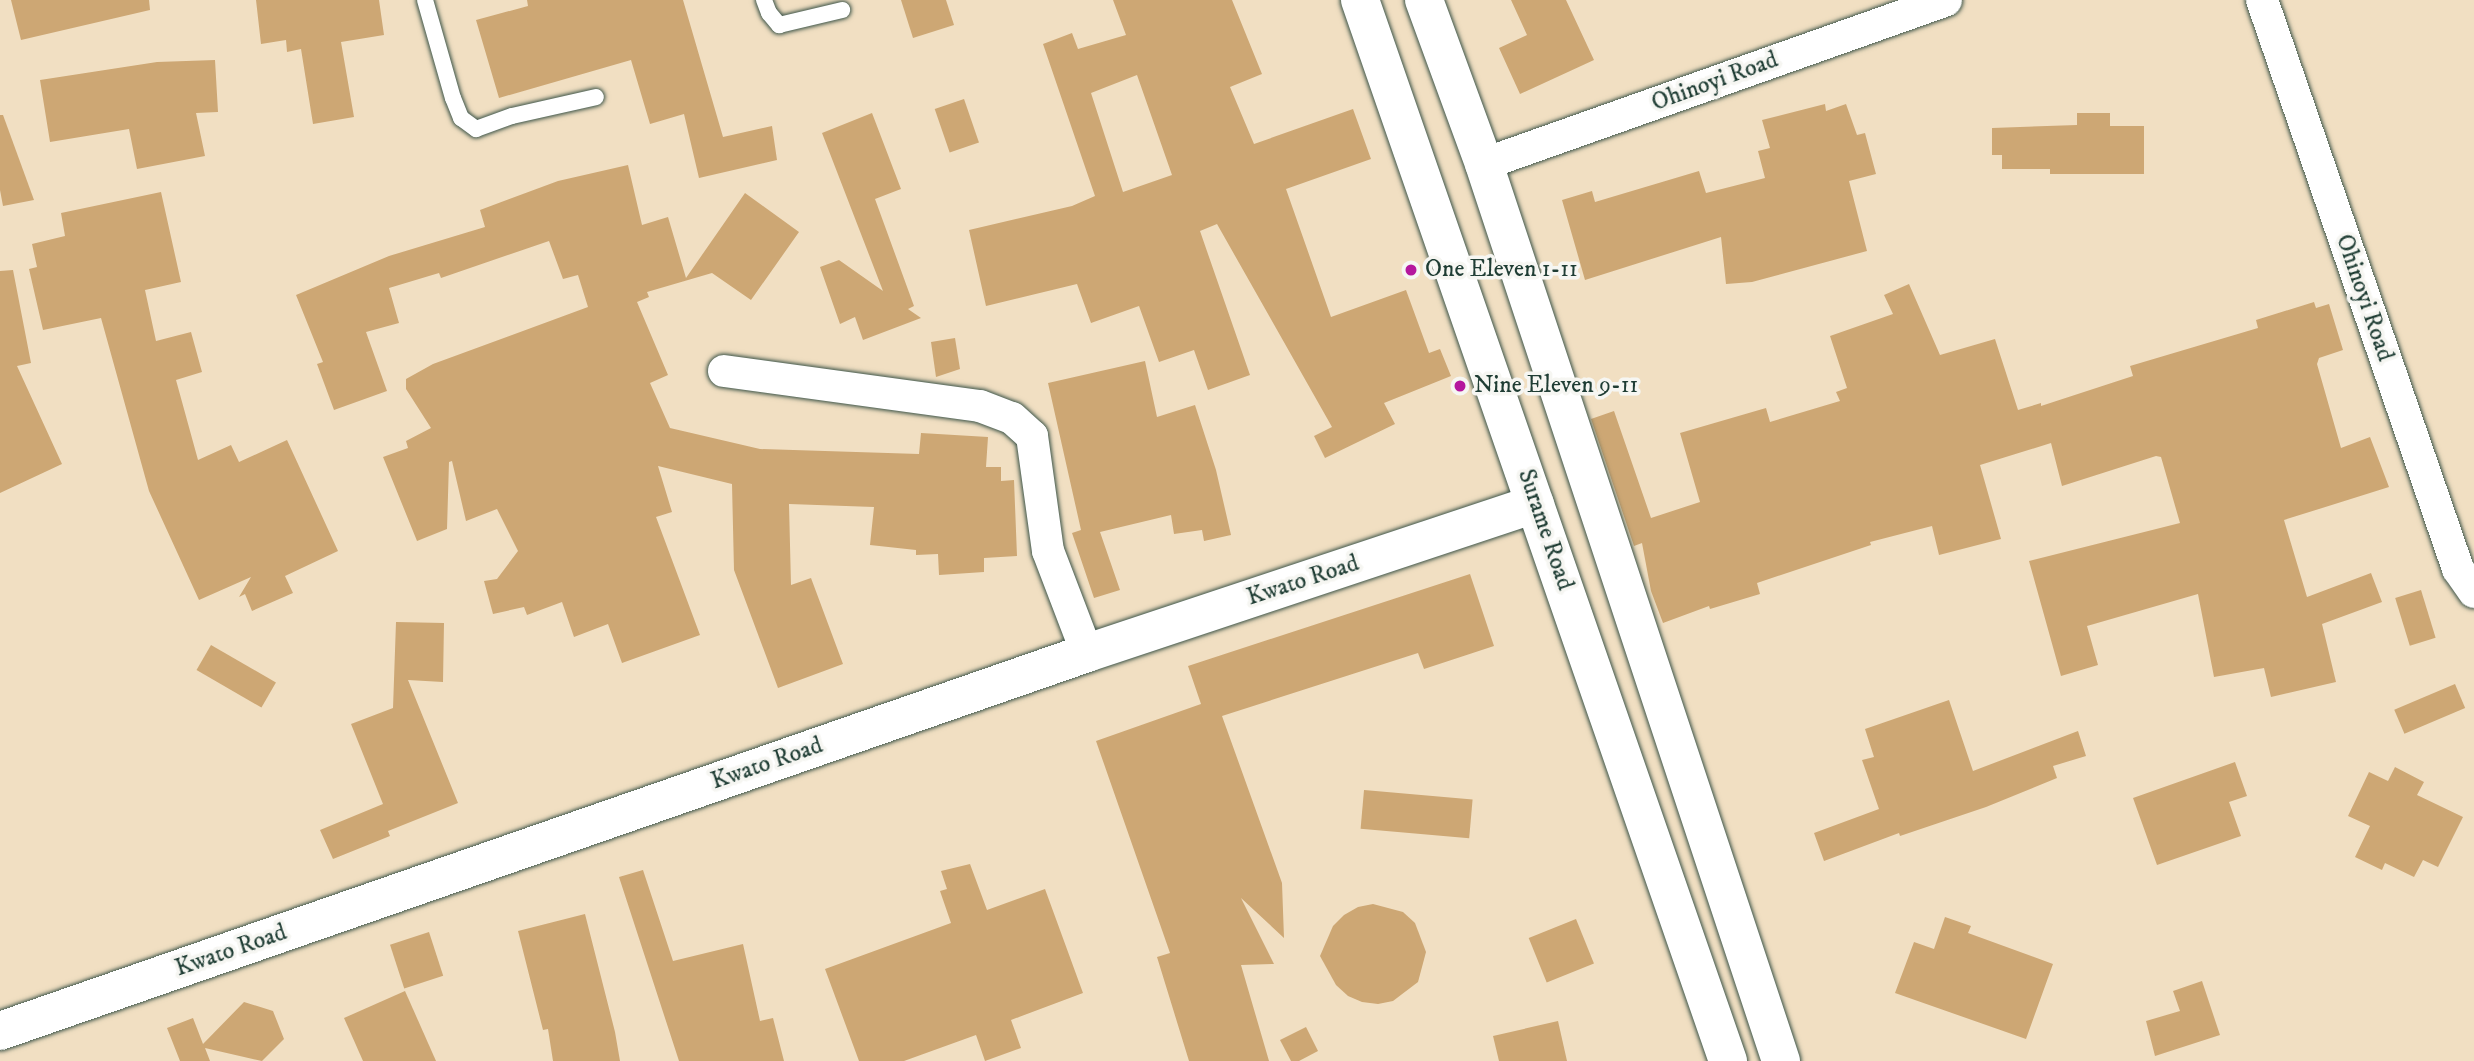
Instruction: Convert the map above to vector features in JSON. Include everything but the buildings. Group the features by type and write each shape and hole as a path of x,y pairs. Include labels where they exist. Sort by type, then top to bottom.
{"street":[{"name":"Surame Road","path":"1360,0 1728,1061"},
{"path":"1424,0 1483,164 1781,1061"},
{"name":"Ohinoyi Road","path":"1483,164 1946,0"},
{"name":"Ohinoyi Road","path":"2262,0 2458,569 2474,592"},
{"path":"724,372 980,405 1012,418 1032,436 1048,551 1087,653"},
{"name":"Kwato Road","path":"0,1031 1087,653 1535,504"}],"lane":[{"path":"425,0 453,98 461,118 476,130 512,117 596,97"},
{"path":"764,0 769,13 779,25 842,9"}],"place":[{"name":"One Eleven 1-11","path":"1411,270"},
{"name":"Nine Eleven 9-11","path":"1460,386"}]}
